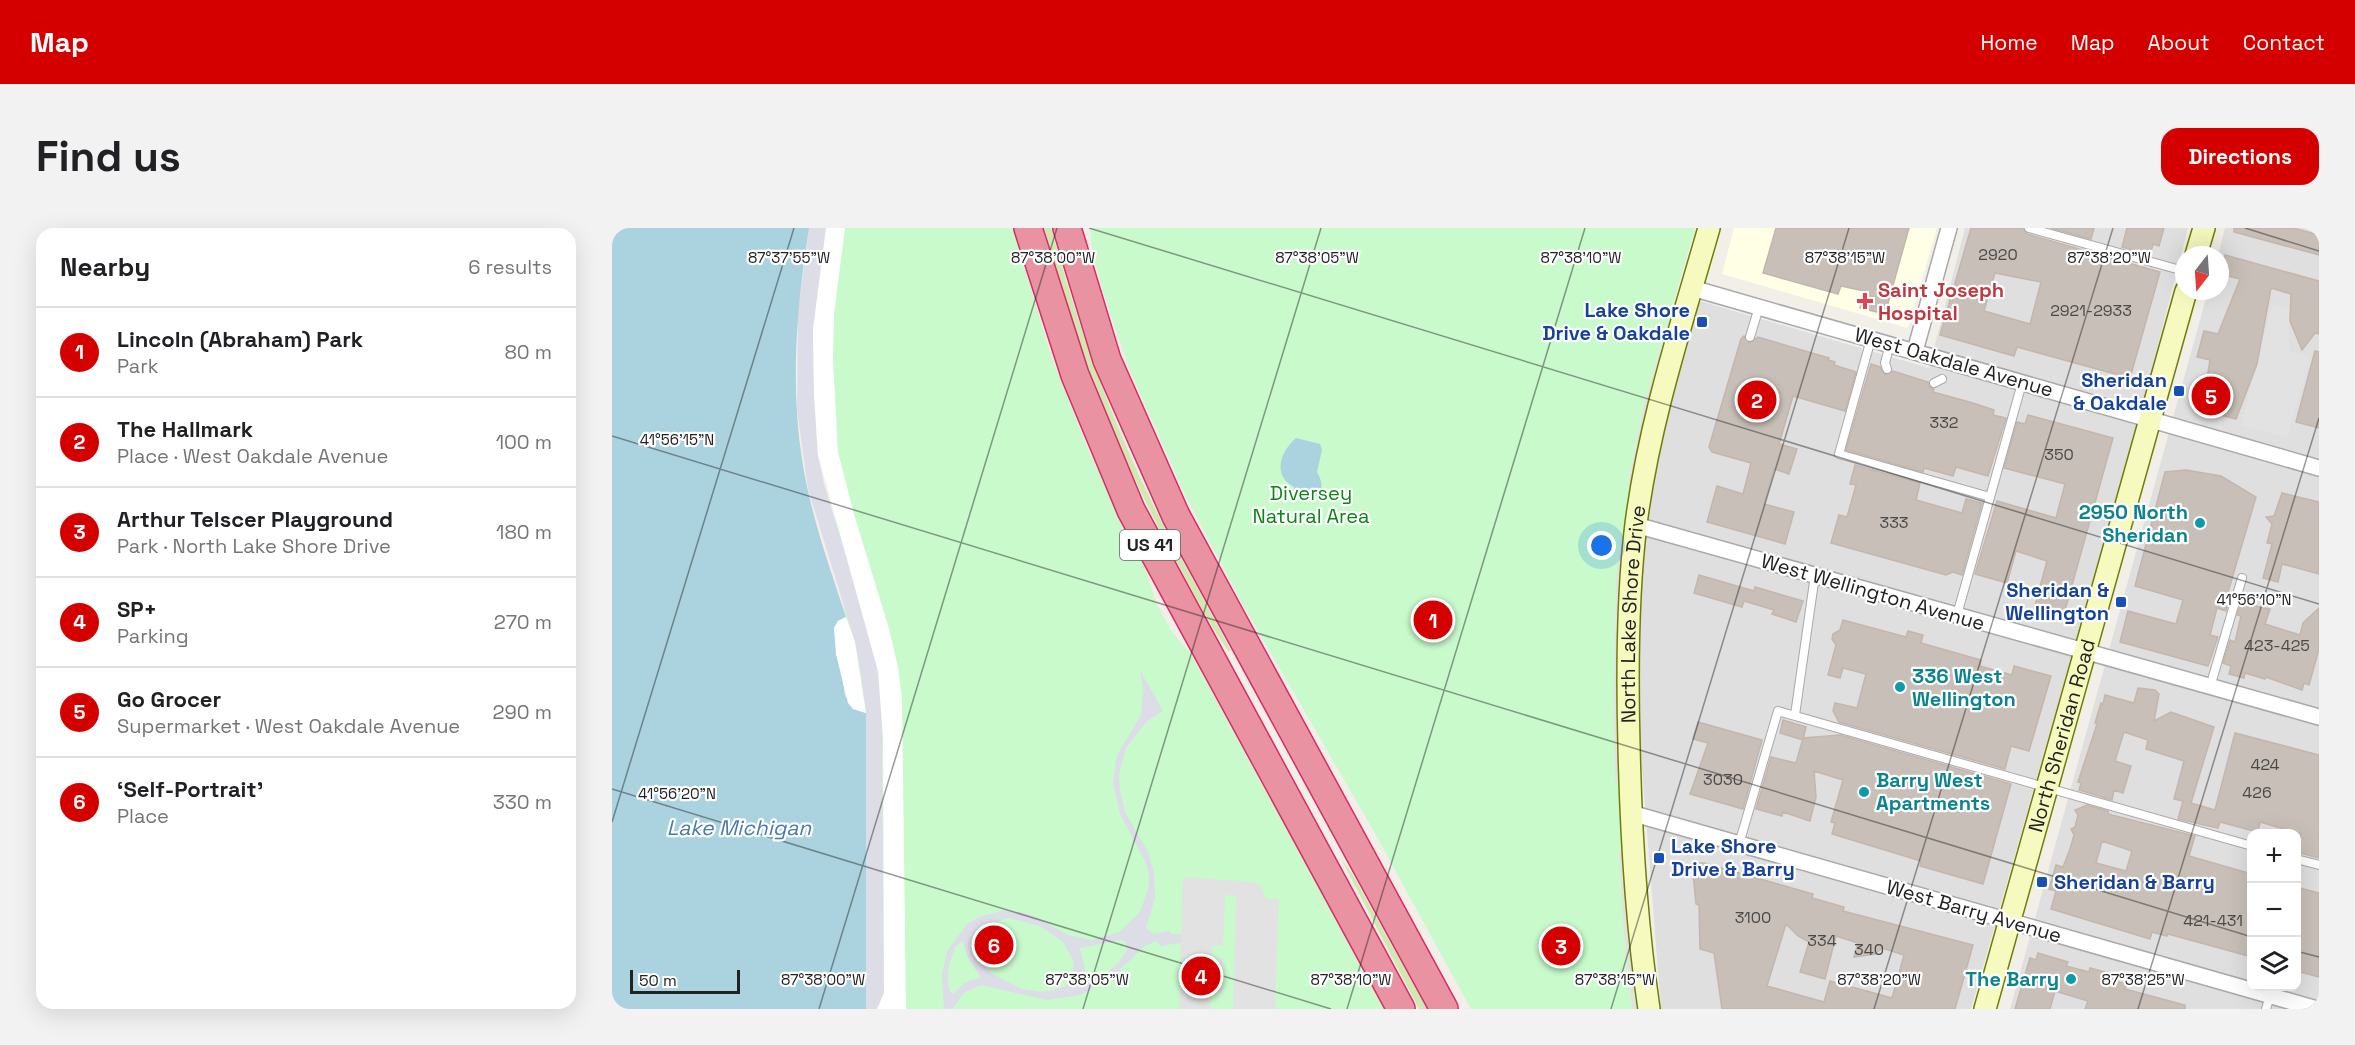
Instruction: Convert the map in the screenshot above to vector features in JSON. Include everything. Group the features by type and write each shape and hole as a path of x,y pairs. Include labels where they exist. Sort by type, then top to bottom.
{"highway":[{"name":"US 41","path":"1028,228 1075,375 1131,510 1401,1009"},
{"name":"US 41","path":"1066,228 1107,360 1172,507 1444,1009"}],"street":[{"name":"North Lake Shore Drive","path":"1649,1009 1637,932 1631,813 1627,660 1636,525 1658,404 1709,228"},
{"path":"1916,351 1950,228"},
{"path":"2199,246 2204,228"},
{"name":"West Oakdale Avenue","path":"1692,288 2319,468"},
{"name":"North Sheridan Road","path":"1985,1009 2183,300"},
{"name":"West Wellington Avenue","path":"1636,525 2319,717"},
{"name":"West Barry Avenue","path":"1631,813 2010,922 2268,1002 2317,1009"}],"lane":[{"path":"2029,228 2175,269"},
{"path":"1750,337 1759,307"},
{"path":"1871,339 1839,454 1990,497"},
{"path":"1887,369 1885,363 1890,344"},
{"path":"1957,615 2022,382"},
{"path":"1796,716 1815,575"},
{"path":"2210,687 2242,578"},
{"path":"1739,844 1778,711 2247,845"},
{"path":"2301,860 2319,865"}],"shaded area":[{"path":"809,228 826,228 813,330 818,455 824,484 871,637 882,708 884,993 877,1009 866,1009 866,713 861,674 855,642 808,489 797,410 798,313"},
{"name":"Saint Joseph Hospital","path":"1734,228 1937,228 1908,328 1722,274"},
{"path":"1965,228 2188,228 2183,246 2175,246 2175,278 2137,426 1971,1009 1661,1009 1637,705 1644,537 1666,418 1700,301 1929,368"},
{"path":"2225,228 2319,228 2319,1009 2010,1009 2206,300 2229,300 2229,246 2220,246"},
{"path":"1674,303 1679,304 1632,490 1628,484 1643,409"},
{"path":"2272,304 2289,309 2289,351 2310,357 2287,438 2241,425"},
{"path":"1621,534 1625,534 1620,786 1615,781 1614,707 1616,580"},
{"path":"1140,670 1163,711 1147,721 1126,748 1119,774 1120,790 1125,812 1148,852 1154,872 1155,898 1146,928 1154,934 1170,931 1171,934 1181,934 1181,943 1160,946 1157,941 1145,946 1108,981 1080,995 1047,1000 981,985 965,992 952,1009 944,1009 942,974 947,951 967,924 979,917 1005,910 1021,912 1036,917 1068,935 1091,940 1119,932 1140,912 1148,889 1149,876 1146,863 1120,814 1113,783 1117,755 1141,715 1143,689","holes":["1009,918 1040,926 1063,942 1074,962 1071,979 1064,987 1043,992 1022,989 991,973 980,960 973,941 976,932 982,925","1120,940 1125,941 1128,949 1119,962 1101,978 1083,984 1085,969 1080,948","962,941 969,960 981,977 964,983 953,994 948,984 949,966 955,947"]},
{"path":"1624,851 1633,984 1637,1009 1632,1009 1624,934 1619,852"},
{"path":"1183,877 1254,882 1261,886 1266,899 1279,899 1275,1009 1233,1009 1236,896 1225,895 1223,945 1212,946 1212,958 1223,959 1222,993 1211,993 1210,1009 1179,1009"}],"green space":[{"path":"809,228 1013,228 1051,355 1090,454 1146,569 1156,603 1173,633 1191,654 1385,1009 866,1009 866,714 853,709"},
{"path":"1044,228 1051,228 1086,342 1130,454 1164,526 1231,651 1229,652 1209,621 1158,526 1119,443 1070,315"},
{"name":"Diversey Natural Area","path":"1090,228 1695,228 1643,409 1628,483 1632,490 1625,534 1621,534 1617,573 1615,653 1624,851 1619,852 1632,1009 1471,1009 1372,828 1243,605 1185,495 1128,367 1093,256"},
{"path":"1340,857 1353,875 1427,1009 1419,1009"}],"water":[{"name":"Lake Michigan","path":"612,228 809,228 796,344 798,430 810,499 846,617 838,621 834,628 845,695 853,709 866,713 866,1009 612,1009"},
{"path":"1296,438 1320,444 1322,450 1317,472 1322,486 1321,490 1312,499 1306,501 1296,495 1294,487 1287,482 1281,470 1283,456"}],"pier":[{"path":"826,228 845,228 834,314 833,359 838,452 889,629 898,667 902,698 906,1009 877,1009 884,993 883,738 878,671 818,455 813,330"},
{"path":"846,617 855,642 866,713 853,709 848,703 836,654 834,628 838,621"}],"building":[{"path":"1776,228 1909,228 1885,314 1860,308 1864,291 1841,286 1838,294 1763,273"},
{"path":"1971,228 2023,228 2027,234 2160,272 2130,378 2017,347 2014,356 1940,335","holes":["1995,273 2041,282 2030,324 1984,311"]},
{"path":"2051,228 2094,228 2091,239"},
{"path":"2127,228 2164,228 2159,246 2153,244 2150,255 2122,247"},
{"path":"2234,228 2293,228 2319,235 2319,255 2234,232"},
{"path":"2229,256 2319,281 2319,334 2315,333 2302,350 2290,321 2291,294 2271,288 2257,364 2236,419 2202,410 2210,360 2197,357 2204,331 2218,334 2240,279 2229,276"},
{"path":"1744,336 1749,343 1758,337 1829,358 1828,360 1835,362 1834,365 1856,372 1845,411 1793,396 1779,444 1797,449 1789,474 1774,469 1764,504 1794,512 1785,544 1707,522 1717,486 1743,494 1751,463 1712,452 1709,447 1741,339"},
{"path":"2315,351 2319,352 2319,428 2296,422"},
{"path":"1871,364 1880,367 1885,375 1893,371 1928,382 1929,386 1934,389 1933,392 1994,410 1993,415 2006,418 1988,476 1956,467 1953,476 1924,468 1923,472 1846,450"},
{"path":"2028,415 2113,438 2064,614 2035,605 2047,561 2016,551 2007,583 1975,574 1997,501 2056,518 2065,484 2004,468 2017,422 2025,424"},
{"path":"1855,465 1920,483 1916,500 1962,513 1966,499 1982,503 1962,575 1953,572 1946,575 1831,543 1839,515 1847,517 1856,485 1850,484"},
{"path":"2186,470 2221,476 2256,497 2226,599 2229,600 2226,611 2217,608 2210,635 2218,637 2208,666 2120,642 2128,611 2176,624 2183,600 2135,586 2165,472"},
{"path":"2282,493 2319,502 2319,574 2282,564 2278,582 2263,578 2272,544 2267,543 2272,524 2266,517 2274,516"},
{"path":"1699,575 1754,591 1755,587 1803,601 1796,622 1772,614 1774,610 1744,601 1742,607 1694,593"},
{"path":"2241,603 2270,609 2265,624 2300,635 2303,623 2319,608 2319,649 2309,685 2304,683 2302,690 2266,677 2265,679 2245,673 2244,678 2229,674 2231,666 2223,663 2230,640 2235,642 2241,616 2237,615"},
{"path":"1843,620 1906,637 1908,631 1923,635 1921,643 1981,660 1980,666 2012,675 2014,666 2051,676 2029,751 2011,746 2005,769 1839,722 1833,711 1835,703 1857,708 1866,674 1843,668 1840,678 1828,675 1836,645 1832,639 1833,634 1840,630"},
{"path":"2138,688 2155,690 2159,694 2154,721 2171,712 2214,727 2191,803 2215,810 2235,733 2319,755 2319,858 2301,853 2301,829 2284,829 2260,822 2259,829 2247,829 2220,822 2218,828 2178,819 2183,801 2174,799 2184,761 2146,749 2148,740 2124,732 2115,761 2131,766 2123,793 2114,790 2112,800 2079,790 2081,783 2078,782 2105,695 2134,703"},
{"path":"1783,720 1806,727 1803,740 1780,733"},
{"path":"1698,722 1762,740 1743,809 1690,794 1708,743 1693,739"},
{"path":"1840,735 2011,784 1983,884 1920,866 1921,861 1832,834 1835,823 1831,822 1843,780 1814,771 1816,797 1810,821 1783,812 1782,816 1756,809 1771,757 1796,763 1803,738"},
{"path":"2087,805 2108,811 2108,814 2195,836 2189,856 2247,873 2247,956 2168,934 2167,936 2152,932 2150,939 2051,909 2056,891 2049,889 2056,865 2063,867 2074,835 2071,829 2075,827 2078,815 2075,810","holes":["2102,841 2132,851 2126,871 2096,863"]},
{"path":"1692,863 1704,863 1813,894 1812,898 1844,907 1843,911 1973,945 1955,1009 1722,1009 1714,953 1700,949 1699,905 1696,904","holes":["1786,924 1798,936 1809,942 1800,972 1825,979 1836,936 1858,943 1854,957 1875,954 1882,948 1904,955 1892,998 1830,981 1824,1002 1767,986"]},
{"path":"2301,888 2319,893 2319,977 2301,972"},
{"name":"The Barry","path":"2038,953 2068,962 2066,966 2089,972 2090,968 2120,976 2118,982 2127,984 2125,989 2185,1005 2185,1009 2085,1009 2088,1001 2055,991 2050,1009 2015,1009 2030,958 2036,960"}],"place":[{"name":"Saint Joseph Hospital","path":"1865,301"},
{"name":"Lake Shore Drive & Oakdale","path":"1702,322"},
{"name":"Sheridan & Oakdale","path":"2179,391"},
{"name":"Go Grocer","path":"2211,396"},
{"name":"The Hallmark","path":"1757,400"},
{"name":"2950 North Sheridan","path":"2200,523"},
{"name":"Sheridan & Wellington","path":"2121,602"},
{"name":"Lincoln (Abraham) Park","path":"1433,620"},
{"name":"336 West Wellington","path":"1900,687"},
{"name":"Barry West Apartments","path":"1864,792"},
{"name":"Lake Shore Drive & Barry","path":"1659,858"},
{"name":"Sheridan & Barry","path":"2042,882"},
{"name":"‘Self-Portrait’","path":"994,945"},
{"name":"Arthur Telscer Playground","path":"1561,946"},
{"name":"SP+","path":"1201,976"},
{"name":"The Barry","path":"2071,979"}]}
